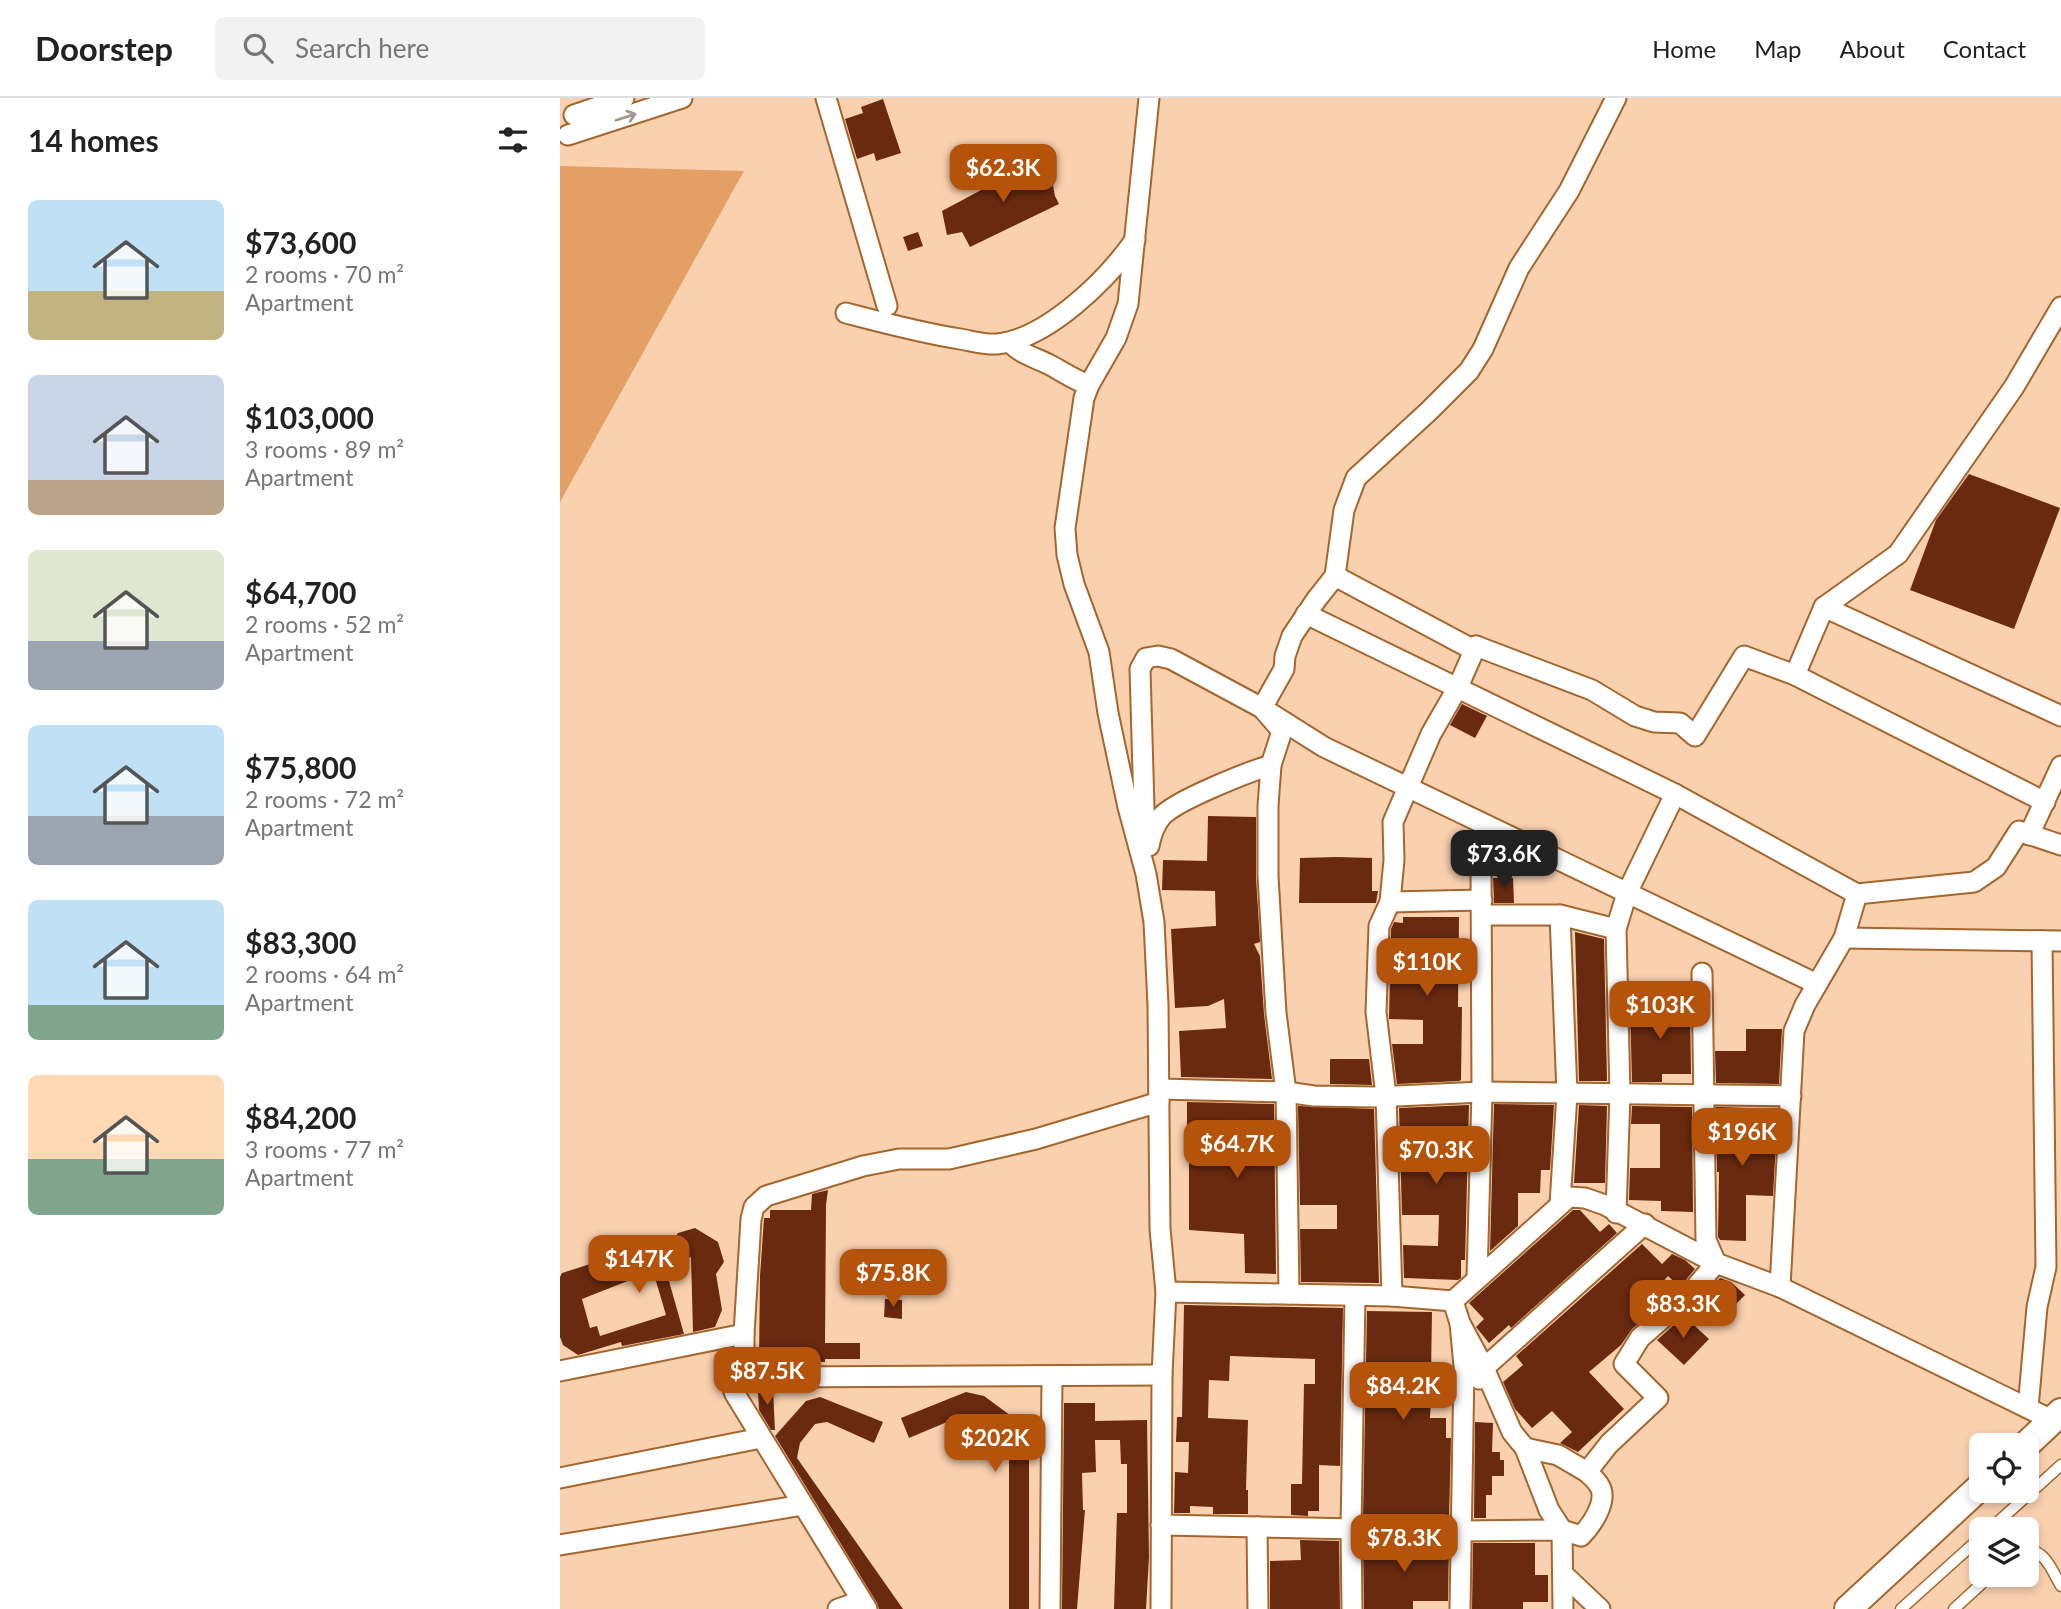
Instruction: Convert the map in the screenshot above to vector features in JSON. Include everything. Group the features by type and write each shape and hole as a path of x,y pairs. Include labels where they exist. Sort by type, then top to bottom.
{"street":[{"path":"564,137 574,122 567,108 624,98"},
{"path":"564,137 682,98"},
{"path":"826,98 887,306"},
{"path":"1149,98 1128,304 1116,338 1084,398 1065,528 1067,555 1074,584 1099,652 1108,713 1128,807 1146,874 1154,922 1160,1229 1166,1292 1162,1375 1161,1609"},
{"path":"1262,708 1284,669 1292,636 1335,576 1344,510 1356,478 1469,371 1483,349 1519,268 1569,191 1616,98"},
{"path":"845,313 952,338 994,345 1010,342 1045,326 1094,288 1120,261 1136,239"},
{"path":"1796,676 1824,607 1898,554 2014,387 2061,307"},
{"path":"1010,342 1023,354 1089,385"},
{"path":"1335,576 1470,648 1476,646 1592,690 1635,716 1654,722 1680,723 1695,736 1744,656 1796,676 2045,802"},
{"path":"1824,607 2061,716"},
{"path":"1306,614 1675,794 1857,894 1974,882 1996,867 2019,831 2061,845"},
{"path":"1392,1296 1385,1096 1376,1012 1379,926 1390,902 1394,860 1393,822 1431,734 1458,687 1476,646"},
{"path":"1146,874 1140,669 1146,658 1158,656 1171,659 1262,708 1324,747 1816,984"},
{"path":"1262,708 1282,731 1271,765 1268,876 1276,1013 1286,1092 1289,1294"},
{"path":"1146,874 1150,840 1163,815 1202,793 1271,765"},
{"path":"2029,835 2061,766"},
{"path":"1616,1213 1620,1094 1616,929 1627,893 1675,794"},
{"path":"1477,1278 1482,1092 1481,869"},
{"path":"1780,1287 1794,1031 1816,984 1844,939 1857,894"},
{"path":"1390,902 1483,907 1560,915 1616,929"},
{"path":"1560,915 1567,1094 1560,1204"},
{"path":"1844,939 2051,941 2046,1267 2037,1307 2028,1408"},
{"path":"1702,973 1706,1240 1716,1262"},
{"path":"744,1378 744,1334 754,1207 766,1196 863,1166 899,1159 949,1158 1036,1139 1159,1095 1286,1092 1314,1096 1385,1096 1482,1092 1791,1096"},
{"path":"1166,1292 1392,1296 1452,1301 1569,1197 1585,1198 1645,1224 1716,1262 1780,1287 2028,1408 2057,1416"},
{"path":"1462,1415 1484,1368 1645,1224"},
{"path":"1587,1472 1609,1444 1658,1398 1624,1364 1640,1338 1689,1294 1716,1262"},
{"path":"1352,1609 1355,1296"},
{"path":"1452,1301 1512,1432 1525,1448 1549,1510 1562,1530 1563,1609"},
{"path":"1460,1323 1464,1366 1460,1609"},
{"path":"560,1371 744,1334"},
{"path":"838,1609 864,1605 761,1438 733,1388 734,1381 744,1378 1162,1375"},
{"path":"1050,1609 1052,1376"},
{"path":"2039,1433 2057,1416"},
{"path":"560,1478 761,1438"},
{"path":"1161,1525 1460,1531 1562,1530 1581,1536 1589,1528 1602,1502 1601,1487 1587,1472 1558,1455 1525,1448"},
{"path":"1848,1609 1969,1497"},
{"path":"560,1545 803,1506"},
{"path":"1257,1527 1258,1609"},
{"path":"1563,1574 1600,1609"}],"lane":[{"path":"2003,1517 2061,1465"},
{"path":"1901,1609 1969,1548"},
{"path":"2039,1552 2044,1556 2061,1586"},
{"path":"1954,1609 1978,1587"}],"shaded area":[{"path":"560,166 744,171 560,502"}],"building":[{"path":"883,99 901,153 876,161 874,153 857,159 845,119 863,113 861,107"},
{"path":"1043,157 1050,170 1059,204 970,247 962,232 947,235 942,211"},
{"path":"918,232 923,246 908,251 903,237"},
{"path":"1969,474 2060,508 2014,629 1910,590 1936,520"},
{"path":"1462,704 1487,716 1475,738 1450,725"},
{"path":"1208,816 1256,817 1260,942 1254,944 1260,956 1272,1079 1181,1077 1179,1031 1226,1028 1224,999 1208,1006 1175,1008 1171,929 1216,926 1215,891 1162,890 1163,860 1207,861"},
{"path":"1300,858 1372,858 1372,891 1378,891 1376,903 1299,903"},
{"path":"1493,878 1513,878 1514,903 1494,903"},
{"path":"1403,917 1459,917 1458,1007 1462,1007 1459,1081 1397,1084 1392,1044 1423,1044 1423,1020 1389,1019 1391,929 1394,922 1403,923"},
{"path":"1575,932 1604,939 1607,1081 1579,1081"},
{"path":"1649,999 1663,999 1663,1005 1690,1005 1691,1074 1662,1074 1662,1082 1632,1082 1630,1007 1649,1007"},
{"path":"1746,1029 1782,1029 1779,1084 1716,1083 1715,1051 1746,1051"},
{"path":"1330,1059 1369,1059 1372,1085 1330,1084"},
{"path":"1187,1102 1274,1104 1276,1274 1245,1273 1244,1234 1189,1230 1189,1149 1234,1149 1234,1126 1187,1126"},
{"path":"1494,1104 1554,1105 1550,1170 1541,1170 1540,1193 1518,1193 1518,1226 1490,1251"},
{"path":"1469,1105 1465,1260 1461,1260 1461,1278 1404,1278 1403,1245 1438,1246 1439,1215 1402,1215 1399,1108"},
{"path":"1579,1105 1607,1106 1605,1183 1574,1183"},
{"path":"1298,1106 1374,1109 1379,1283 1301,1282 1300,1229 1337,1229 1337,1205 1300,1205"},
{"path":"1632,1106 1692,1107 1693,1212 1661,1211 1661,1201 1629,1200 1630,1168 1660,1168 1660,1124 1631,1124"},
{"path":"1716,1107 1747,1108 1747,1125 1777,1125 1773,1196 1746,1195 1746,1241 1720,1240 1718,1237"},
{"path":"828,1190 825,1343 860,1343 860,1359 825,1359 825,1362 759,1361 764,1218 770,1218 770,1210 811,1210 812,1194"},
{"path":"1573,1210 1580,1210 1600,1232 1609,1224 1617,1233 1511,1328 1509,1325 1489,1343 1476,1327 1484,1319 1469,1303"},
{"path":"695,1228 718,1242 724,1262 716,1274 722,1310 715,1327 693,1332 691,1257 665,1267 684,1334 622,1346 621,1342 578,1355 563,1345 560,1337 562,1273 675,1237 678,1233","holes":["653,1271 666,1315 600,1336 597,1326 590,1328 582,1299"]},
{"path":"1642,1244 1662,1264 1672,1254 1695,1269 1680,1287 1668,1276 1651,1295 1659,1305 1632,1329 1621,1345 1589,1372 1624,1409 1578,1452 1560,1443 1572,1432 1552,1411 1532,1428 1515,1409 1503,1382 1523,1365 1516,1356"},
{"path":"1720,1278 1731,1282 1745,1295 1730,1310 1709,1290"},
{"path":"885,1299 902,1300 902,1319 884,1317"},
{"path":"1184,1305 1343,1308 1340,1466 1319,1465 1319,1511 1308,1511 1308,1516 1291,1515 1291,1484 1302,1484 1304,1384 1315,1384 1315,1359 1230,1356 1229,1381 1209,1380 1208,1418 1248,1420 1248,1514 1213,1514 1213,1507 1190,1506 1190,1513 1174,1513 1175,1472 1188,1473 1189,1442 1176,1442 1177,1417 1182,1417"},
{"path":"1367,1311 1432,1312 1431,1375 1426,1375 1427,1398 1431,1398 1430,1418 1446,1418 1446,1438 1451,1438 1449,1519 1363,1517"},
{"path":"1684,1316 1709,1339 1684,1365 1657,1340"},
{"path":"773,1390 775,1430 771,1430 759,1410 758,1391"},
{"path":"966,1392 984,1396 1022,1424 1029,1440 1029,1609 1009,1609 1009,1452 982,1421 959,1417 909,1438 901,1418"},
{"path":"820,1397 883,1422 874,1443 827,1422 815,1424 800,1443 797,1458 903,1609 879,1609 775,1436 806,1401"},
{"path":"1064,1403 1095,1403 1095,1421 1147,1420 1149,1557 1146,1609 1114,1609 1117,1513 1127,1513 1127,1464 1121,1464 1120,1440 1095,1440 1096,1472 1082,1473 1085,1510 1077,1609 1062,1609"},
{"path":"1475,1422 1493,1423 1492,1452 1500,1452 1500,1460 1504,1460 1504,1476 1492,1476 1492,1495 1486,1495 1486,1518 1474,1518"},
{"path":"1300,1540 1339,1541 1340,1609 1270,1609 1270,1561 1301,1560"},
{"path":"1363,1541 1449,1543 1448,1601 1413,1601 1413,1609 1364,1609"},
{"path":"1473,1543 1535,1543 1535,1575 1548,1575 1548,1602 1523,1602 1523,1609 1472,1609"}]}
